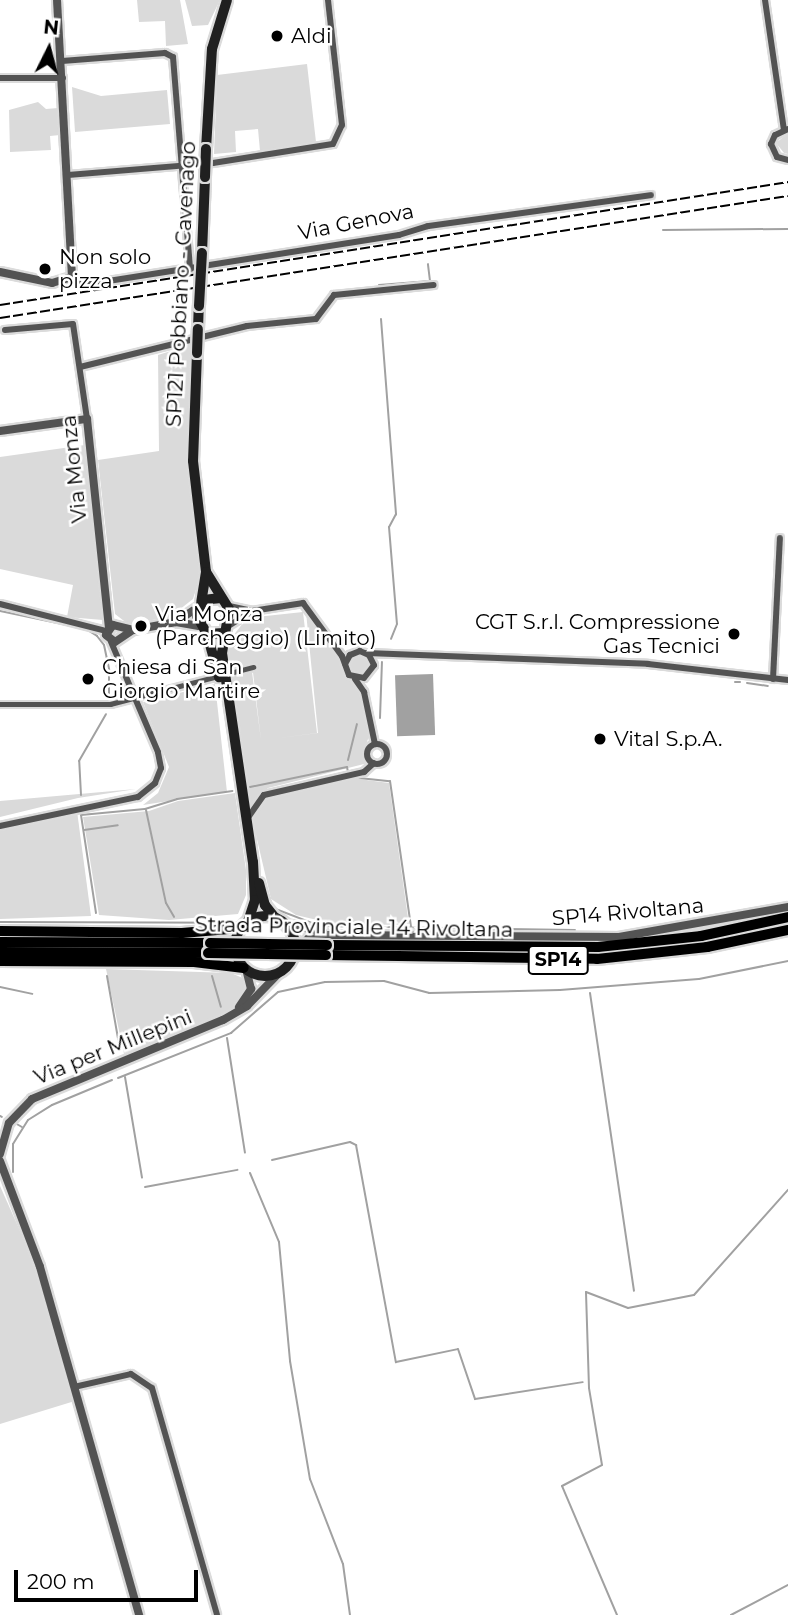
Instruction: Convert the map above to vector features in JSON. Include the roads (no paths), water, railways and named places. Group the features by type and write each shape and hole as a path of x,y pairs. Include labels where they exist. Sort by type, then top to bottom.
{"highway":[{"name":"Strada Provinciale 14 Rivoltana","path":"327,950 598,947 701,936 788,917"},
{"path":"0,931 182,933 245,925"},
{"name":"Strada Provinciale 14 Rivoltana","path":"0,942 597,959 707,947 788,930"},
{"name":"Strada Provinciale 14 Rivoltana","path":"0,952 209,948"},
{"path":"0,961 194,962 245,969"}],"main road":[{"name":"SP121 Pobbiano - Cavenago","path":"203,630 199,605 206,572 193,470 197,353 212,48 227,0"},
{"name":"SP121 Pobbiano - Cavenago","path":"206,572 225,602"},
{"path":"199,605 210,596 225,602 227,629 222,675"},
{"path":"227,629 203,630 222,675 253,862 264,902 275,918 245,925"},
{"path":"253,862 255,900 235,951 245,969 262,976 279,973"},
{"name":"SP14 Rivoltana","path":"275,918 286,924"},
{"path":"286,924 295,950"},
{"name":"SP14 Rivoltana","path":"279,973 295,950"}],"street":[{"path":"0,272 52,283 71,279 68,176 57,0"},
{"path":"68,176 181,166 324,148 337,142 342,121 328,0"},
{"path":"765,0 786,130 775,135 772,149 778,158 788,160"},
{"path":"62,61 165,52 173,57 190,269"},
{"path":"0,78 63,78"},
{"name":"Via Genova","path":"71,279 83,285 402,234 425,226 651,195"},
{"path":"80,367 244,326 316,318 332,295 433,285"},
{"name":"Via Monza","path":"0,826 148,792 160,774 160,760 108,617 87,419 74,327 66,323 5,330"},
{"path":"0,431 87,419"},
{"path":"773,679 780,538"},
{"path":"225,602 252,611"},
{"path":"227,629 252,611 303,603 364,691 375,744"},
{"path":"0,604 115,633 176,622 199,605"},
{"path":"176,622 203,630"},
{"path":"336,649 351,653 632,663 788,680"},
{"path":"345,664 351,653"},
{"path":"367,653 373,664"},
{"path":"364,691 373,664 395,654"},
{"path":"0,704 97,705 253,667"},
{"path":"354,678 368,676"},
{"path":"374,763 367,753 375,744"},
{"path":"246,820 260,797 364,772 374,763 384,761 387,754 383,746 375,744"},
{"name":"SP14 Rivoltana","path":"295,950 313,936 596,938 687,928 788,907"},
{"name":"SP14 Rivoltana","path":"286,924 343,935"},
{"path":"230,1017 251,989 245,969"},
{"name":"Via per Millepini","path":"0,1154 9,1124 32,1099 230,1017 279,973"},
{"path":"0,1161 48,1296 139,1615"},
{"path":"74,1387 131,1374 152,1388 217,1615"}],"waterway":[{"path":"663,230 788,229"},
{"path":"379,285 430,281 428,264"},
{"path":"381,319 396,514 389,527 397,624 391,639"},
{"path":"0,611 86,629 97,636 104,645 109,669 109,700"},
{"path":"380,718 382,662"},
{"path":"735,682 740,682"},
{"path":"747,683 768,686"},
{"path":"81,795 79,761 106,714"},
{"path":"348,760 357,724"},
{"path":"250,787 347,767 348,772"},
{"path":"359,778 390,781 411,927"},
{"path":"96,913 81,815 145,809 177,799 232,791"},
{"path":"146,810 166,903 174,917"},
{"path":"84,830 118,825"},
{"path":"264,883 273,908 320,926 575,930"},
{"path":"0,922 233,923"},
{"path":"118,1078 231,1033 278,992 325,982 384,981 429,993 560,990 699,979 788,961"},
{"path":"107,976 119,1044"},
{"path":"212,976 221,1007"},
{"path":"0,987 32,994"},
{"path":"590,993 634,1291"},
{"path":"227,1038 245,1153"},
{"path":"125,1077 142,1178"},
{"path":"13,1172 13,1144 28,1120 52,1105 112,1080"},
{"path":"15,1123 22,1127"},
{"path":"272,1160 350,1142 356,1145 396,1362 458,1349 475,1399 583,1382"},
{"path":"145,1187 237,1170"},
{"path":"250,1173 279,1242 290,1361 310,1479 343,1564 350,1615"},
{"path":"617,1615 562,1486 602,1465 589,1388 586,1292 628,1308 694,1295 788,1190"},
{"path":"731,1615 788,1585"}],"railway":[{"path":"0,305 788,182"},
{"path":"0,318 788,196"}],"place":[{"name":"Aldi","path":"277,36"},
{"name":"Non solo pizza","path":"45,269"},
{"name":"Via Monza (Parcheggio) (Limito)","path":"141,626"},
{"name":"CGT S.r.l. Compressione Gas Tecnici","path":"734,634"},
{"name":"Chiesa di San Giorgio Martire","path":"88,679"},
{"name":"Vital S.p.A.","path":"600,739"}]}
